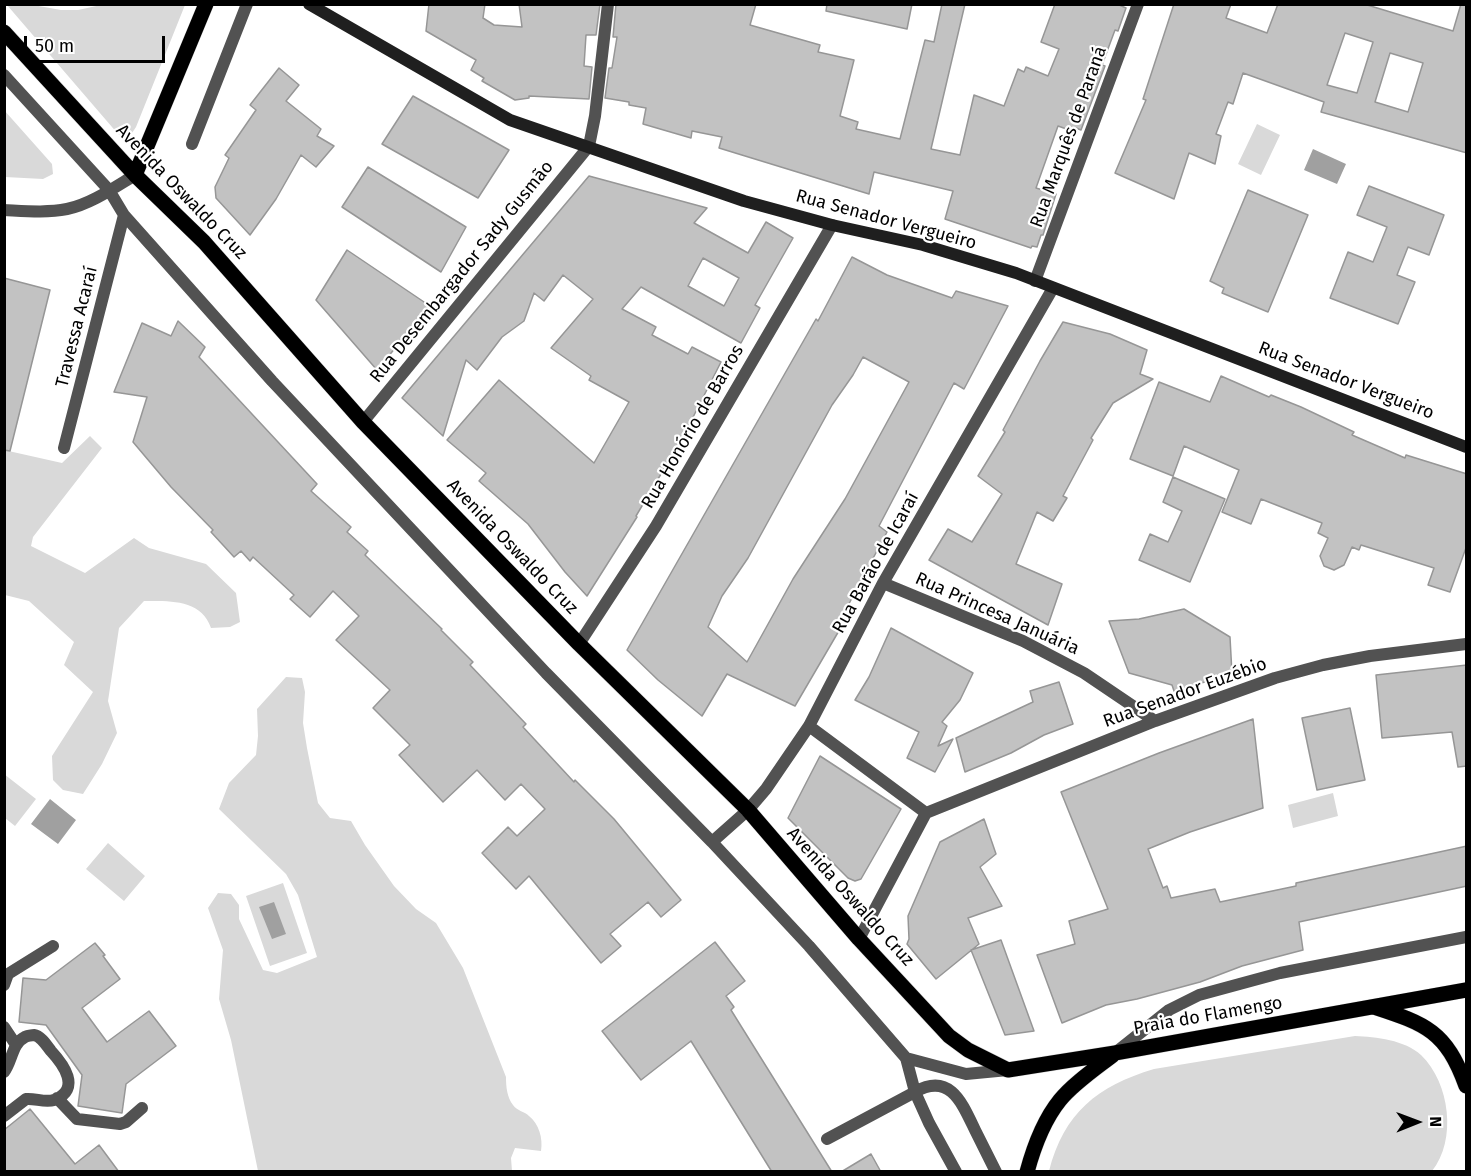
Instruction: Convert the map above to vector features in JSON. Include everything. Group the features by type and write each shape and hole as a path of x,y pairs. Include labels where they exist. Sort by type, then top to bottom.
{"main road":[{"path":"135,175 206,4"},
{"name":"Avenida Oswaldo Cruz","path":"4,32 135,175 204,242 363,422 579,644 748,810 859,939 949,1036 968,1050 1008,1070"},
{"name":"Praia do Flamengo","path":"1115,1053 1467,990"},
{"path":"1372,1006 1414,1020 1431,1030 1458,1064 1467,1086"},
{"path":"1008,1070 1115,1053"},
{"path":"1027,1172 1043,1127 1060,1100 1115,1053"}],"street":[{"path":"192,144 247,4"},
{"name":"Rua Senador Vergueiro","path":"309,4 510,120 744,201 832,225 923,245 1016,273 1467,447"},
{"path":"589,146 595,116 608,4"},
{"name":"Rua Marquês de Paraná","path":"1035,281 1138,4"},
{"path":"4,75 109,190 124,215 272,381 546,673 712,842 809,946 906,1058 915,1092 956,1172"},
{"name":"Rua Desembargador Sady Gusmão","path":"363,422 589,146"},
{"path":"4,210 68,209 135,175"},
{"name":"Travessa Acaraí","path":"64,448 124,215"},
{"name":"Rua Honório de Barros","path":"579,644 656,526 832,225"},
{"name":"Rua Barão de Icaraí","path":"712,842 748,810 766,789 809,726 883,582 1053,288"},
{"name":"Rua Princesa Januária","path":"883,582 1023,641 1084,673 1155,721"},
{"name":"Rua Senador Euzébio","path":"926,813 1155,721 1275,678 1323,665 1370,656 1467,644"},
{"path":"809,726 926,813 859,939"},
{"name":"Praia do Flamengo","path":"1115,1053 1169,1010 1200,995 1280,973 1467,937"},
{"path":"4,985 8,974 53,946"},
{"path":"4,1027 16,1045"},
{"path":"4,1072 16,1045 24,1037 33,1035 40,1037 63,1064 69,1077 68,1087 57,1098 53,1100 26,1099 4,1116"},
{"path":"906,1058 966,1074 1008,1070"},
{"path":"827,1139 924,1087 943,1086 959,1098 996,1172"},
{"path":"57,1098 77,1119 120,1124 126,1122 142,1108"}],"shaded area":[{"path":"7,5 33,5 61,10 78,10 101,5 185,5 136,127 132,133 124,136 118,134"},
{"path":"4,110 52,164 53,174 43,179 5,177"},
{"path":"1257,124 1280,135 1261,175 1238,164"},
{"path":"1313,149 1346,164 1337,184 1304,170"},
{"path":"90,436 102,448 33,537 31,546 85,573 134,538 149,548 206,564 236,593 240,622 230,627 211,628 200,612 192,607 174,602 144,601 119,628 108,701 117,733 102,764 83,794 63,790 53,780 52,756 93,692 64,665 74,642 29,601 5,595 4,450 62,463"},
{"path":"286,677 302,678 305,692 303,723 318,803 330,818 351,821 394,886 416,909 436,923 463,968 506,1077 507,1092 511,1102 516,1109 527,1114 538,1127 541,1136 541,1151 515,1148 511,1158 512,1171 258,1171 231,1040 219,999 223,950 208,908 218,893 231,894 239,905 239,919 263,970 277,973 317,957 298,895 286,874 219,809 229,783 256,755 257,709"},
{"path":"4,774 36,799 15,826 5,818"},
{"path":"1333,793 1338,816 1293,828 1288,805"},
{"path":"50,799 76,820 58,844 31,824"},
{"path":"108,843 145,876 124,901 86,869"},
{"path":"283,883 307,953 270,966 246,896"},
{"path":"274,902 286,934 272,939 259,907"},
{"path":"1355,1036 1381,1038 1407,1046 1421,1055 1431,1067 1444,1096 1447,1112 1445,1144 1432,1171 1049,1171 1055,1151 1074,1118 1100,1093 1134,1076 1154,1069"}],"building":[{"path":"429,4 485,4 483,18 494,25 522,27 519,4 600,4 596,35 586,35 584,66 592,67 589,99 529,96 529,98 515,100 482,81 484,78 471,70 476,60 426,31"},
{"path":"616,4 756,4 750,25 820,45 818,52 854,60 840,116 858,122 856,129 900,139 925,40 934,42 942,4 965,4 931,149 960,155 974,95 1004,106 1018,69 1024,72 1026,67 1048,76 1059,49 1041,42 1055,4 1117,4 1126,8 1102,65 1105,66 1081,130 1076,128 1075,132 1058,126 1036,188 1056,194 1043,235 1037,247 1032,246 1031,248 945,219 953,191 874,172 869,194 719,148 722,137 692,131 691,138 643,124 646,108 629,105 629,102 605,98 609,68 612,68 617,37 613,37"},
{"path":"827,4 912,4 907,29 826,11"},
{"path":"1174,4 1231,4 1226,18 1267,33 1278,4 1364,4 1453,31 1461,4 1467,4 1467,153 1321,112 1324,102 1243,73 1233,104 1228,102 1216,134 1221,136 1215,164 1189,153 1174,199 1115,173 1146,100 1143,99","holes":["1345,33 1373,42 1357,93 1327,85","1390,53 1423,63 1408,112 1375,102"]},
{"path":"279,68 299,85 286,101 321,129 317,136 334,146 316,167 301,155 276,199 250,235 216,198 215,187 229,158 225,155 256,110 250,105"},
{"path":"413,96 509,150 478,198 382,144"},
{"path":"368,167 466,227 441,272 342,207"},
{"path":"589,176 707,208 694,223 748,253 766,222 793,238 755,305 760,308 741,343 641,287 622,309 656,327 652,335 688,354 692,347 721,362 683,437 637,517 587,596 565,572 528,524 479,481 486,473 447,440 499,380 594,463 629,402 589,380 591,376 551,348 593,299 563,275 544,301 534,293 524,321 502,337 477,370 466,360 443,436 402,398","holes":["703,258 739,278 724,306 688,286"]},
{"path":"1369,186 1444,215 1429,255 1408,247 1397,275 1415,282 1398,324 1330,298 1348,252 1373,262 1387,227 1357,215"},
{"path":"1248,190 1308,215 1268,312 1222,293 1224,288 1210,281"},
{"path":"347,250 430,306 377,370 316,300"},
{"path":"852,257 887,275 952,298 956,291 1008,306 964,389 954,383 879,526 887,532 843,615 847,617 795,706 727,674 702,716 658,680 627,650 816,319 818,321","holes":["863,357 909,382 845,499 793,579 747,662 708,627 722,596 748,558 832,405"]},
{"path":"4,278 50,290 10,451 4,450"},
{"path":"178,321 205,347 199,357 317,484 311,491 351,527 347,532 368,551 365,555 473,662 470,665 526,724 523,727 574,782 575,780 614,819 681,900 661,917 648,902 610,934 621,946 601,963 529,876 516,889 482,853 508,827 517,836 545,809 521,784 505,800 477,770 443,802 399,755 410,745 373,708 390,690 336,640 359,616 333,591 310,617 290,599 294,595 253,557 250,561 241,551 234,557 211,532 213,530 171,487 133,442 147,397 114,392 142,323 171,336"},
{"path":"1063,322 1110,334 1147,350 1140,374 1153,379 1113,403 1091,438 1093,440 1063,496 1067,498 1053,521 1037,512 1016,564 1062,584 1048,625 929,560 948,529 972,542 1002,494 978,476 1005,432 1003,430"},
{"path":"1221,376 1269,397 1271,395 1301,407 1354,432 1352,435 1405,458 1406,455 1467,474 1467,545 1450,592 1428,585 1434,568 1361,545 1359,550 1352,547 1344,565 1334,570 1324,566 1320,556 1328,538 1318,533 1322,523 1261,499 1251,524 1222,512 1239,470 1184,446 1173,476 1130,459 1159,382 1210,402"},
{"path":"1173,477 1225,499 1190,582 1139,560 1150,534 1168,542 1182,511 1163,502"},
{"path":"1184,609 1230,637 1232,674 1174,691 1172,685 1129,673 1109,621 1139,619"},
{"path":"891,628 973,673 960,700 942,722 947,726 938,746 953,739 935,772 907,758 919,732 855,700 869,677"},
{"path":"1467,665 1467,766 1458,767 1452,732 1382,738 1376,675"},
{"path":"1059,682 1073,724 965,772 956,738 1033,702 1030,691"},
{"path":"1350,708 1365,780 1317,790 1302,718"},
{"path":"1253,719 1263,808 1190,832 1148,849 1163,888 1167,886 1171,898 1215,889 1220,902 1467,846 1467,886 1299,922 1303,950 1242,966 1200,982 1106,1005 1062,1023 1037,955 1075,944 1069,921 1108,909 1061,792"},
{"path":"820,756 901,809 861,879 855,881 848,878 788,818"},
{"path":"984,819 996,854 980,867 1002,906 968,918 979,944 936,979 907,944 909,939 908,916 940,842"},
{"path":"1001,940 1034,1031 1005,1035 971,950"},
{"path":"715,942 745,981 726,996 734,1007 731,1010 832,1172 772,1172 691,1041 641,1080 602,1031"},
{"path":"95,943 120,979 82,1008 107,1042 149,1011 176,1046 126,1084 122,1113 78,1106 82,1075 46,1025 19,1022 23,978 46,980"},
{"path":"30,1109 75,1164 99,1145 119,1172 4,1172 4,1130"},
{"path":"871,1154 881,1172 841,1172"}]}
